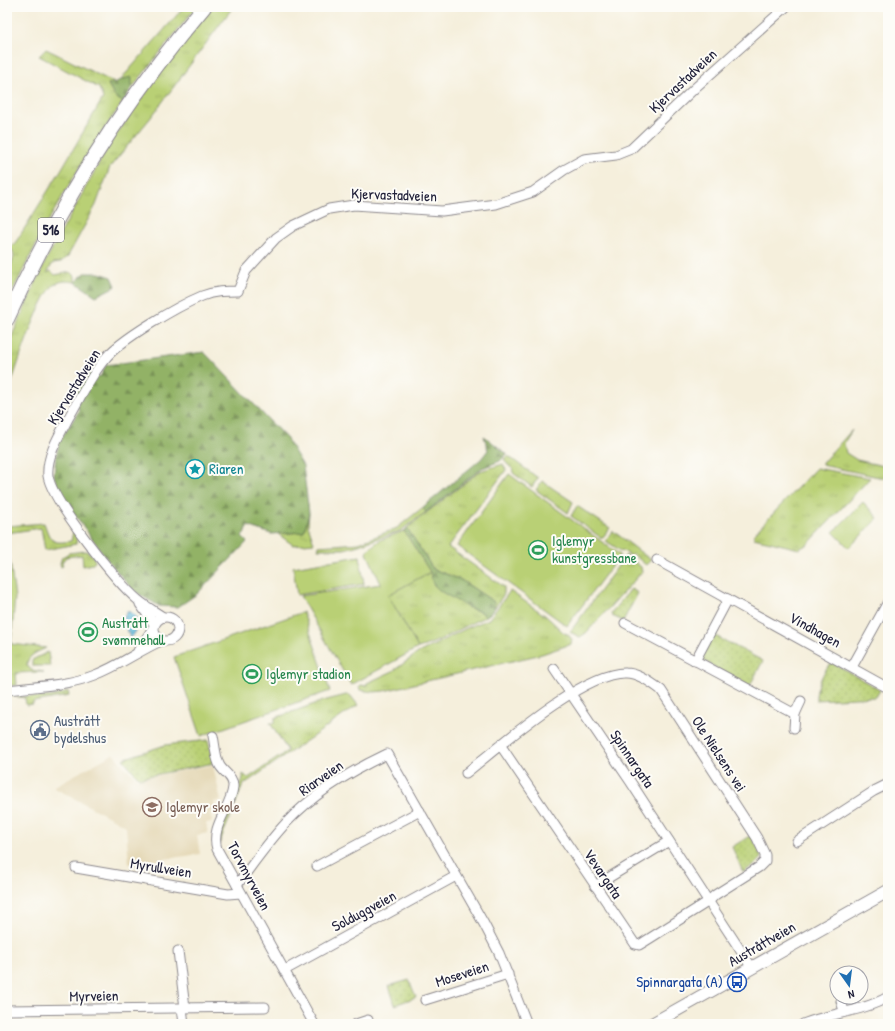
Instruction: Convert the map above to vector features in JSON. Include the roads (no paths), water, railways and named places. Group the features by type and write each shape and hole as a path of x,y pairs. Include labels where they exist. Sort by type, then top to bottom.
{"main road":[{"name":"516","path":"7,319 62,208 106,137 142,84 204,7"},
{"name":"Austråttveien","path":"658,1023 888,890"}],"street":[{"name":"Kjervastadveien","path":"138,600 163,617 169,617 175,621 178,627 174,639 161,641 155,636 154,626 138,600 87,543 56,494 48,476 49,458 66,424 103,361 111,352 160,318 202,296 219,291 238,291 246,271 276,238 293,226 330,209 361,205 442,211 496,204 533,192 564,170 584,159 624,153 786,7"},
{"name":"Vindhagen","path":"657,560 888,688"},
{"path":"695,661 728,599"},
{"path":"852,667 888,602"},
{"path":"137,652 154,626 163,617"},
{"path":"625,624 794,714"},
{"path":"7,690 82,680 113,668 137,652 161,641"},
{"name":"Spinnargata","path":"554,669 752,968"},
{"name":"Ole Nielsens vei","path":"571,694 580,688 602,679 626,673 653,684 661,690 753,832 765,855 765,861 759,867 714,895 709,901"},
{"path":"466,773 571,694"},
{"path":"794,728 794,714 801,701"},
{"name":"Torvmyrveien","path":"213,736 219,764 228,774 233,784 218,827 216,845 314,1024"},
{"name":"Vevargata","path":"501,746 631,941 639,945 709,901"},
{"name":"Riarveien","path":"239,889 278,833 304,806 334,783 387,754 484,924 508,974 527,1024"},
{"path":"797,841 874,791 888,784"},
{"path":"317,866 420,811"},
{"path":"595,886 669,841"},
{"name":"Myrullveien","path":"76,868 228,894 239,889"},
{"name":"Solduggveien","path":"285,970 456,876"},
{"path":"178,951 184,1024"},
{"name":"Moseveien","path":"425,1000 508,974"},
{"path":"803,1024 844,1011 873,1005 888,997"},
{"path":"842,1005 844,1011"},
{"name":"Myrveien","path":"7,1010 265,1007"},
{"path":"356,1024 368,1020"}],"water":[{"path":"128,611 135,615 139,624 135,633 130,638 123,618"}],"place":[{"name":"Riaren","path":"195,469"},
{"name":"Iglemyr kunstgressbane","path":"538,550"},
{"name":"Austrått svømmehall","path":"88,632"},
{"name":"Iglemyr stadion","path":"252,674"},
{"name":"Austrått bydelshus","path":"40,730"},
{"name":"Iglemyr skole","path":"152,807"},
{"name":"Spinnargata (A)","path":"737,982"}]}
